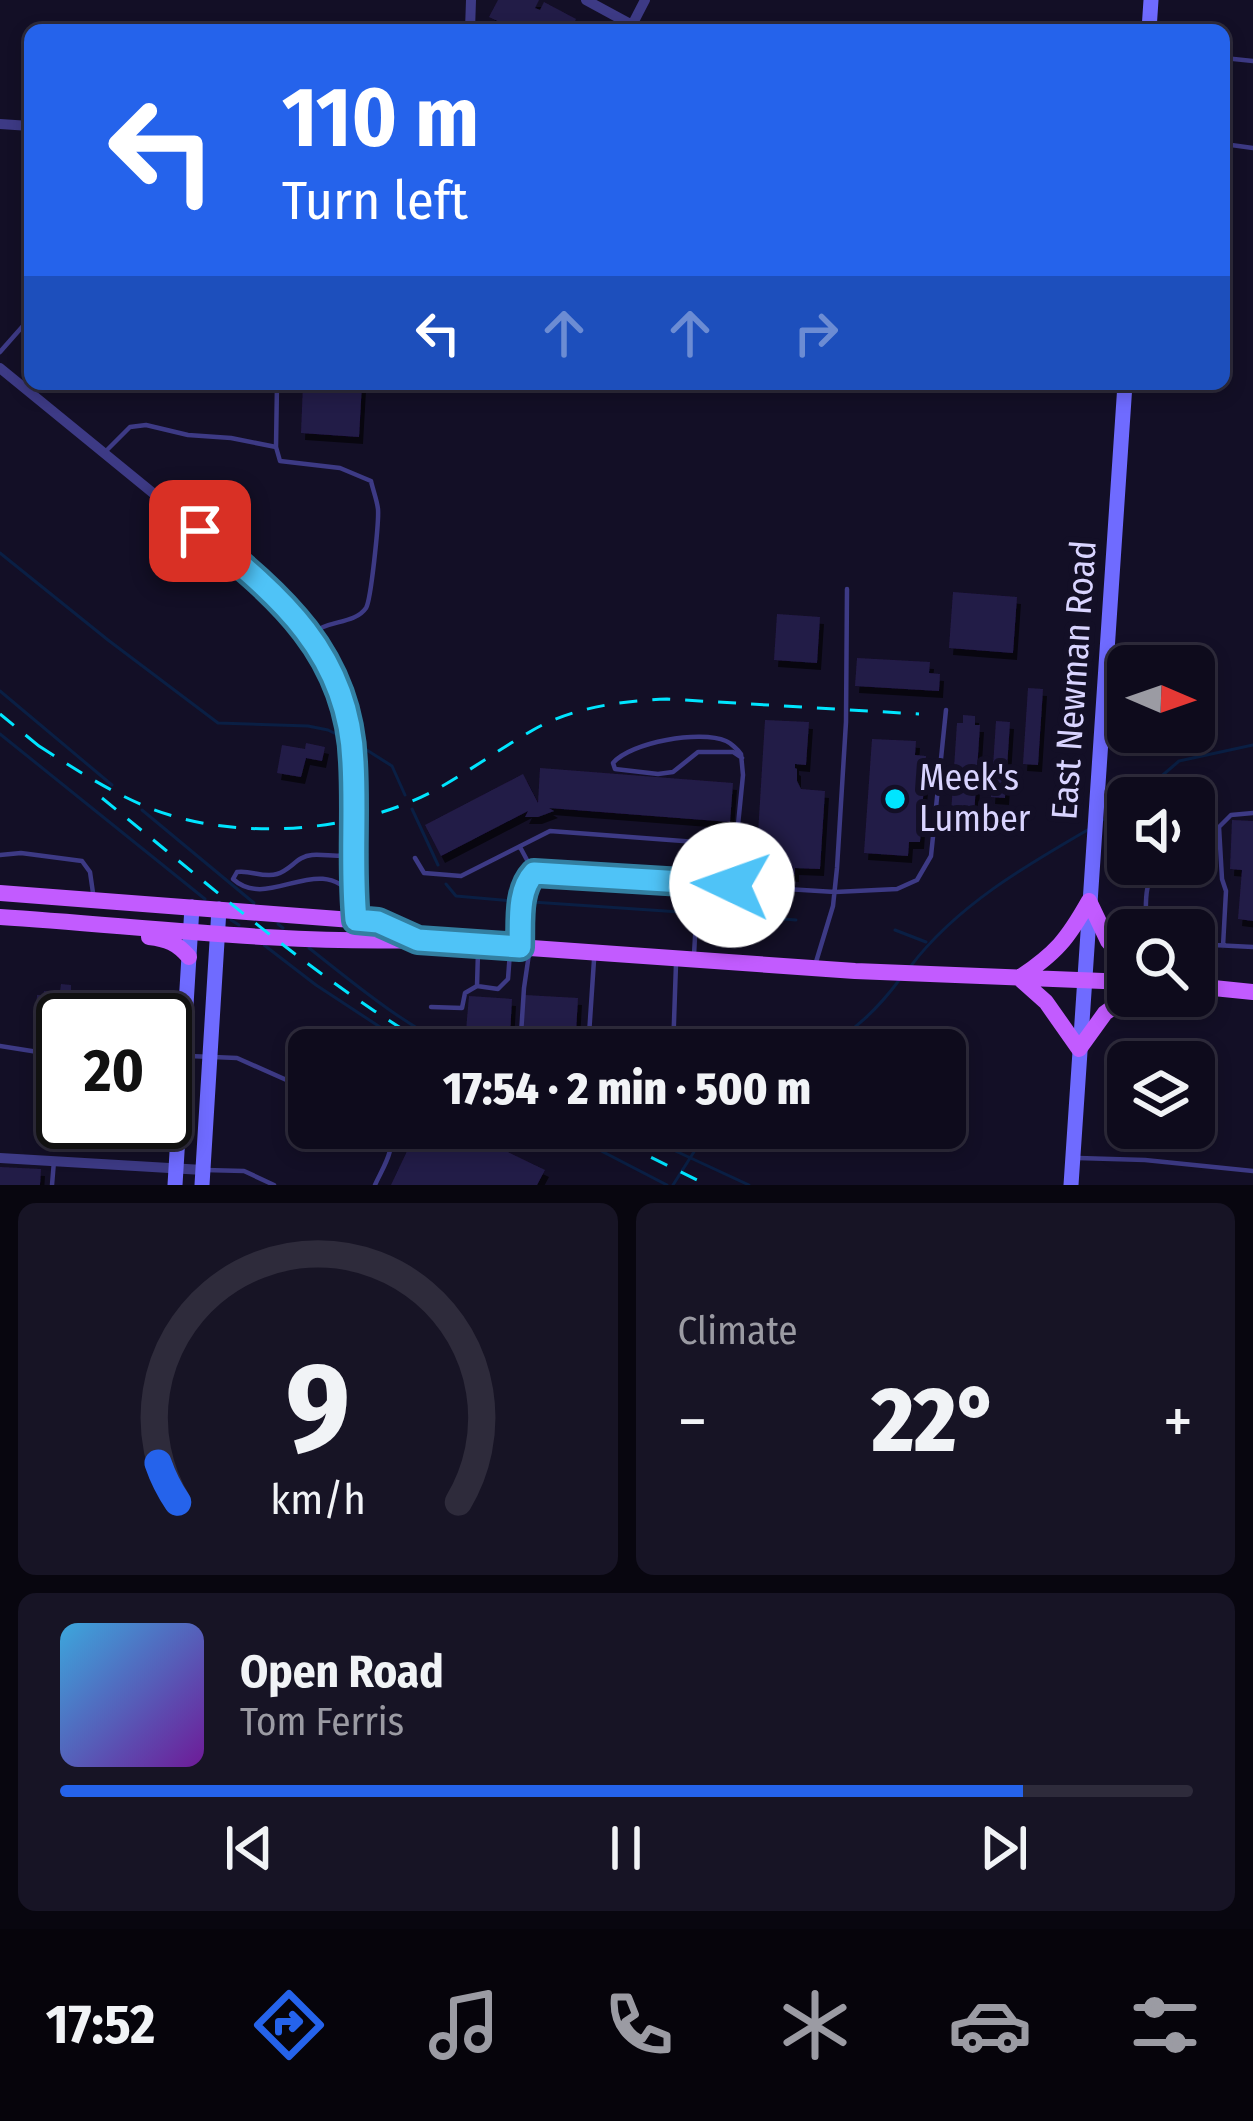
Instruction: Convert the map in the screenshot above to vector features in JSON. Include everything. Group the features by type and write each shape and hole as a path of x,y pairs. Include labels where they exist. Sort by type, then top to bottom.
{"main road":[{"path":"0,893 378,922 418,940"},
{"path":"1089,901 1107,939"},
{"path":"1019,978 1066,940 1089,901"},
{"path":"0,919 418,940 855,971 1107,982"},
{"path":"0,919 13,927 166,938 189,957"},
{"path":"1019,978 1046,1002 1079,1049 1107,1012"},
{"path":"1215,988 1253,992"}],"street":[{"path":"586,0 626,24"},
{"path":"0,368 24,388"},
{"path":"27,390 263,583 311,635 334,679 348,722 356,920"},
{"name":"East Newman Road","path":"1071,1185 1125,390"},
{"path":"187,993 192,907"},
{"path":"0,1158 202,1177 219,909"}],"lane":[{"path":"0,352 24,325"},
{"path":"277,390 275,447 280,461 340,468 370,481 378,510 366,608 351,619 324,623 311,635"},
{"path":"104,453 130,427 146,425 275,447"},
{"path":"815,968 835,892 846,722 847,589"},
{"path":"520,1029 523,890 534,873 835,892 897,889 917,880 931,856 946,710"},
{"path":"732,885 743,775 742,754 728,742 704,737 633,747 613,763 615,769 658,774 673,772 698,752 733,752 742,758"},
{"path":"1215,830 1232,815 1253,813"},
{"path":"1219,827 1226,891 1222,946"},
{"path":"415,858 424,874 461,876 550,831 736,844"},
{"path":"520,846 534,873"},
{"path":"354,854 309,855 282,873 248,870 237,872 233,879 252,889 321,878 346,887 354,898"},
{"path":"0,855 82,861 90,872 94,898"},
{"path":"675,1029 698,883"},
{"path":"477,986 478,944"},
{"path":"1215,946 1253,947"},
{"path":"431,1007 462,1008 465,993 477,986 498,988 508,979 520,947"},
{"path":"589,1029 594,952"},
{"path":"0,1046 36,1052"},
{"path":"192,1056 237,1058 288,1081"},
{"path":"375,1185 390,1149"},
{"path":"1072,1158 1253,1171"},
{"path":"52,1185 54,1161"},
{"path":"202,1177 244,1171 274,1185"}],"building":[{"path":"498,0 539,0 535,8 540,10 544,2 576,19 574,24 504,24 489,17"},
{"path":"303,390 362,390 359,437 301,433"},
{"path":"953,592 1017,597 1013,653 949,648"},
{"path":"777,614 820,617 817,663 774,660"},
{"path":"857,658 930,662 929,673 940,674 939,691 855,686"},
{"path":"1028,688 1043,689 1038,765 1023,764"},
{"path":"963,715 975,716 975,725 980,725 974,816 951,814 957,723 963,723"},
{"path":"765,720 809,722 806,765 795,764 795,768 801,789 825,791 820,869 795,868 795,875 780,874 780,867 756,866"},
{"path":"996,721 1010,722 1005,798 991,797"},
{"name":"Meek's Lumber","path":"872,739 916,741 915,755 926,756 920,842 909,842 908,856 864,853"},
{"path":"306,743 325,747 322,761 306,758 301,777 277,773 282,745 305,749"},
{"path":"540,768 733,783 730,822 549,808 554,811 525,817 528,811 441,856 425,825 523,774 538,803"},
{"path":"1232,820 1253,821 1253,921 1238,919 1242,870 1230,869"},
{"path":"61,984 71,985 71,993 44,993 44,991 60,992"},
{"path":"525,995 578,998 576,1029 523,1029"},
{"path":"469,996 512,999 510,1029 466,1029"},
{"path":"408,1149 502,1149 545,1170 537,1185 391,1185"},
{"path":"0,1167 41,1169 40,1185 0,1185"}],"waterway":[{"path":"0,553 218,723 308,726 342,737"},
{"path":"0,691 112,785"},
{"path":"0,734 205,899"},
{"path":"1160,777 1179,761 1253,745"},
{"path":"362,747 392,766 405,795"},
{"path":"412,809 438,865"},
{"path":"142,810 254,903"},
{"path":"910,967 970,906 1091,828"},
{"path":"446,884 456,896 513,901"},
{"path":"532,902 680,912"},
{"path":"725,915 796,920"},
{"path":"231,920 239,925"},
{"path":"278,924 283,928"},
{"path":"895,930 926,942"},
{"path":"264,945 383,1029"},
{"path":"309,948 420,1029"},
{"path":"852,1029 900,979"},
{"path":"598,1149 667,1185"},
{"path":"671,1149 749,1185"},
{"path":"673,1185 696,1149"}],"railway":[{"path":"39,746 152,809 222,826 298,828 372,815 407,803 548,722 598,707 667,699 919,714"},
{"path":"0,714 51,756"},
{"path":"102,798 307,963 402,1029"},
{"path":"634,1149 707,1185"}],"place":[{"name":"Meek's Lumber","path":"895,799"}],"route":[{"path":"200,531 288,608 311,635 334,679 346,710 352,747 356,920 378,922 418,940 520,947 523,890 534,873 732,885"}]}
